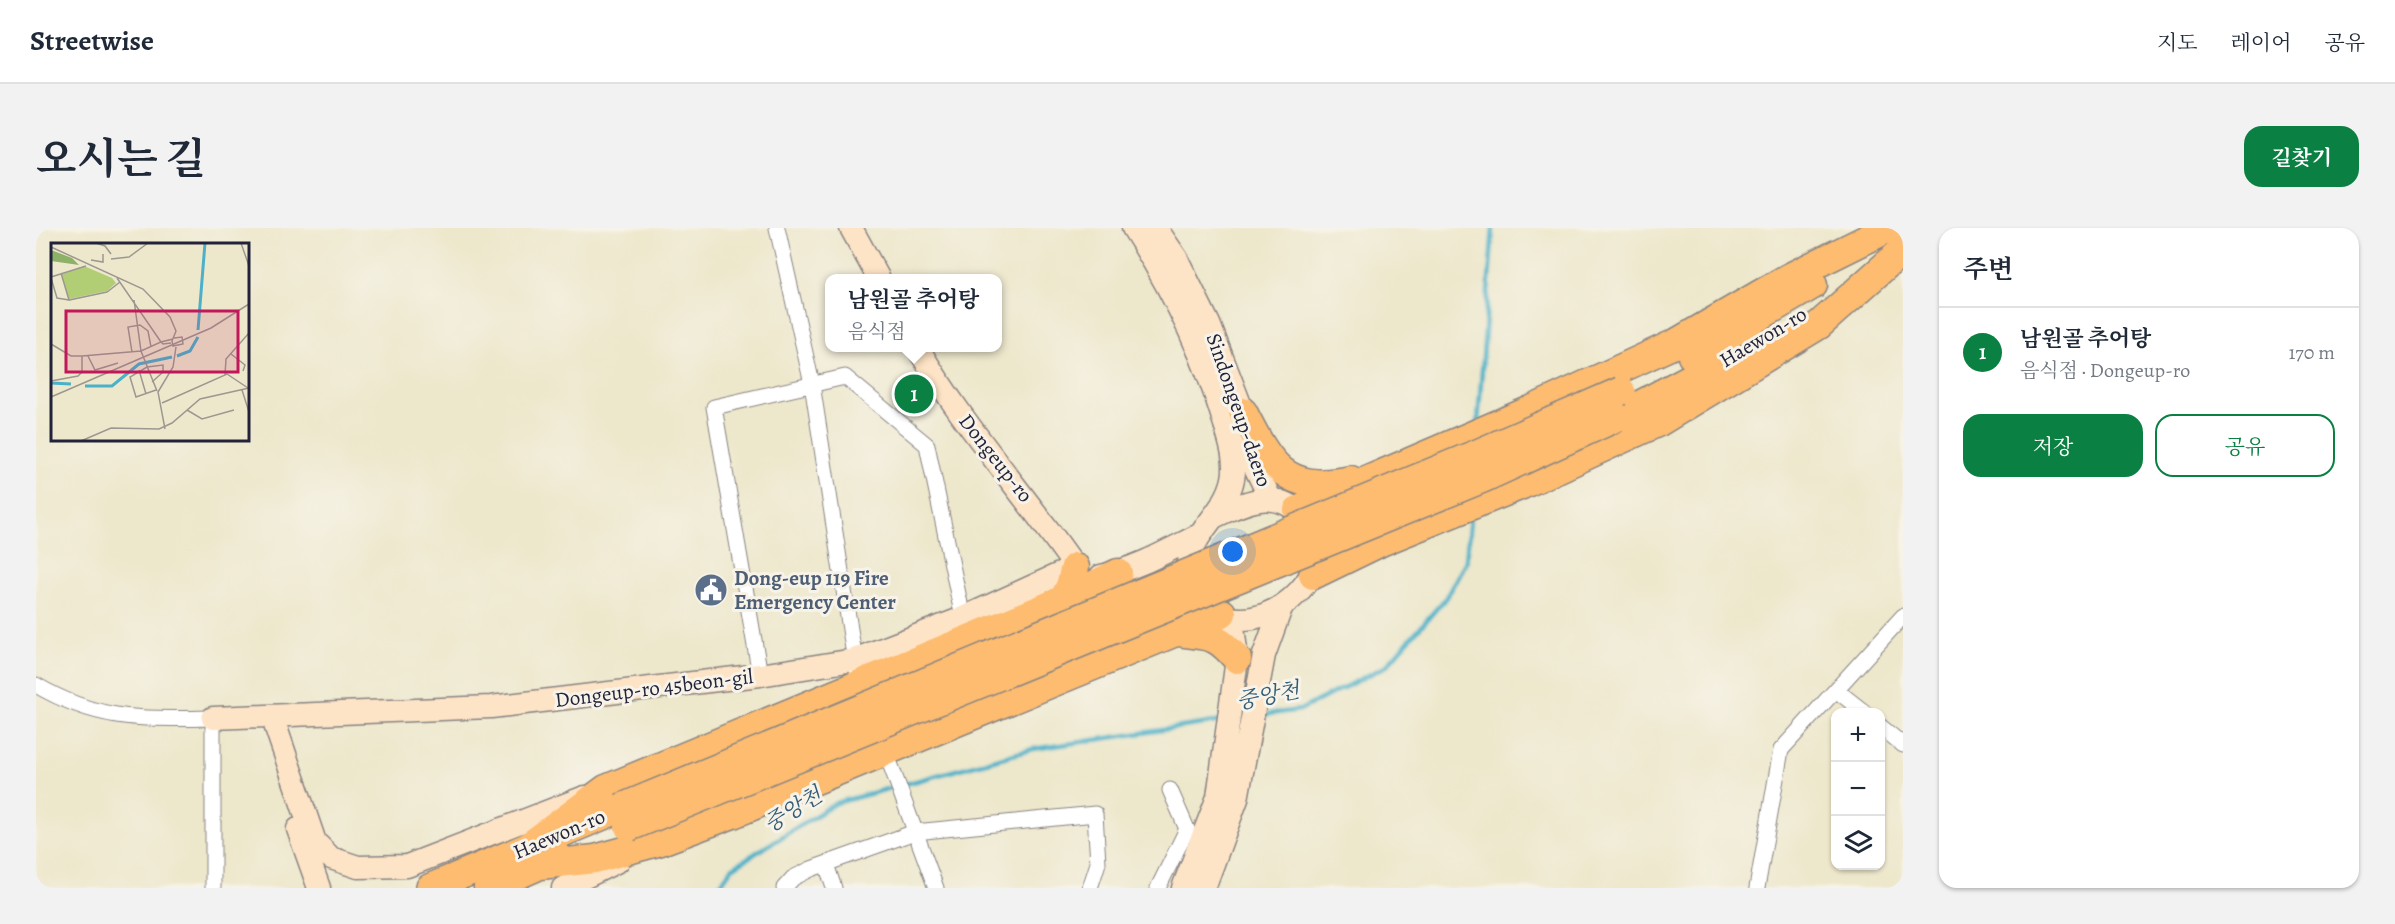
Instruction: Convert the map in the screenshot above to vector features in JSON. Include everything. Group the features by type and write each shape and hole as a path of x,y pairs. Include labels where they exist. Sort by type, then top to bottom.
{"highway":[{"path":"1298,510 1531,410 1676,343 1788,278 1891,228"},
{"name":"Haewon-ro","path":"1619,404 1700,352 1823,279 1891,228"},
{"path":"1313,575 1383,541 1522,485 1659,422 1819,325 1903,248"},
{"name":"Haewon-ro","path":"1619,404 1775,331 1903,248"},
{"path":"619,808 1484,478 1619,404"},
{"path":"1243,412 1263,451 1279,471 1305,482 1326,483 1386,473"},
{"path":"533,857 857,671 1075,585 1118,573"},
{"path":"533,857 595,859 661,841 888,757 1178,632 1227,615"},
{"path":"1178,632 1211,636 1250,657"},
{"name":"Haewon-ro","path":"488,888 533,857 619,808"},
{"name":"Haewon-ro","path":"430,888 533,857"}],"street":[{"path":"777,228 812,384 857,671 936,888"},
{"path":"851,228 876,274"},
{"name":"Sindongeup-daero","path":"1133,228 1191,329 1232,450 1233,479 1216,516"},
{"name":"Sindongeup-daero","path":"1156,228 1177,259 1209,324 1243,412 1250,457 1270,498"},
{"name":"Dongeup-ro","path":"921,352 978,440 1037,512 1075,585"},
{"path":"760,675 714,406 845,377 927,445 963,618"},
{"path":"1270,498 1298,510 1315,532 1317,556 1313,575 1295,598 1266,615 1227,615 1206,606 1190,581 1189,551 1199,535 1216,516 1235,507 1270,498"},
{"path":"1118,573 1199,535"},
{"path":"1075,585 1097,591 1172,580 1190,581"},
{"name":"Dongeup-ro 45beon-gil","path":"213,718 491,707 760,675 857,671 963,618 1075,585"},
{"path":"1204,888 1228,798 1250,657 1281,608"},
{"path":"1227,615 1250,657"},
{"path":"1757,888 1781,750 1903,616"},
{"path":"36,685 92,712 152,719 213,718 213,888"},
{"path":"1836,690 1859,708"},
{"path":"266,716 315,842 331,858 358,867 407,866 619,808"},
{"path":"266,716 319,888"},
{"path":"1885,729 1903,745"},
{"path":"1158,888 1187,829 1170,790"},
{"path":"1183,888 1228,798"},
{"path":"784,888 793,878 913,828 1095,814 1098,863 1090,888"},
{"path":"563,888 661,841"},
{"path":"826,864 834,888"}],"waterway":[{"name":"중앙천","path":"1478,422 1493,228"},
{"name":"중앙천","path":"1261,715 1300,710 1386,666 1445,599 1466,562 1470,518"},
{"name":"중앙천","path":"718,888 732,868 836,803 1033,749 1223,721"}],"place":[{"name":"남원골 추어탕","path":"914,394"},
{"name":"Dong-eup 119 Fire Emergency Center","path":"711,590"}]}
